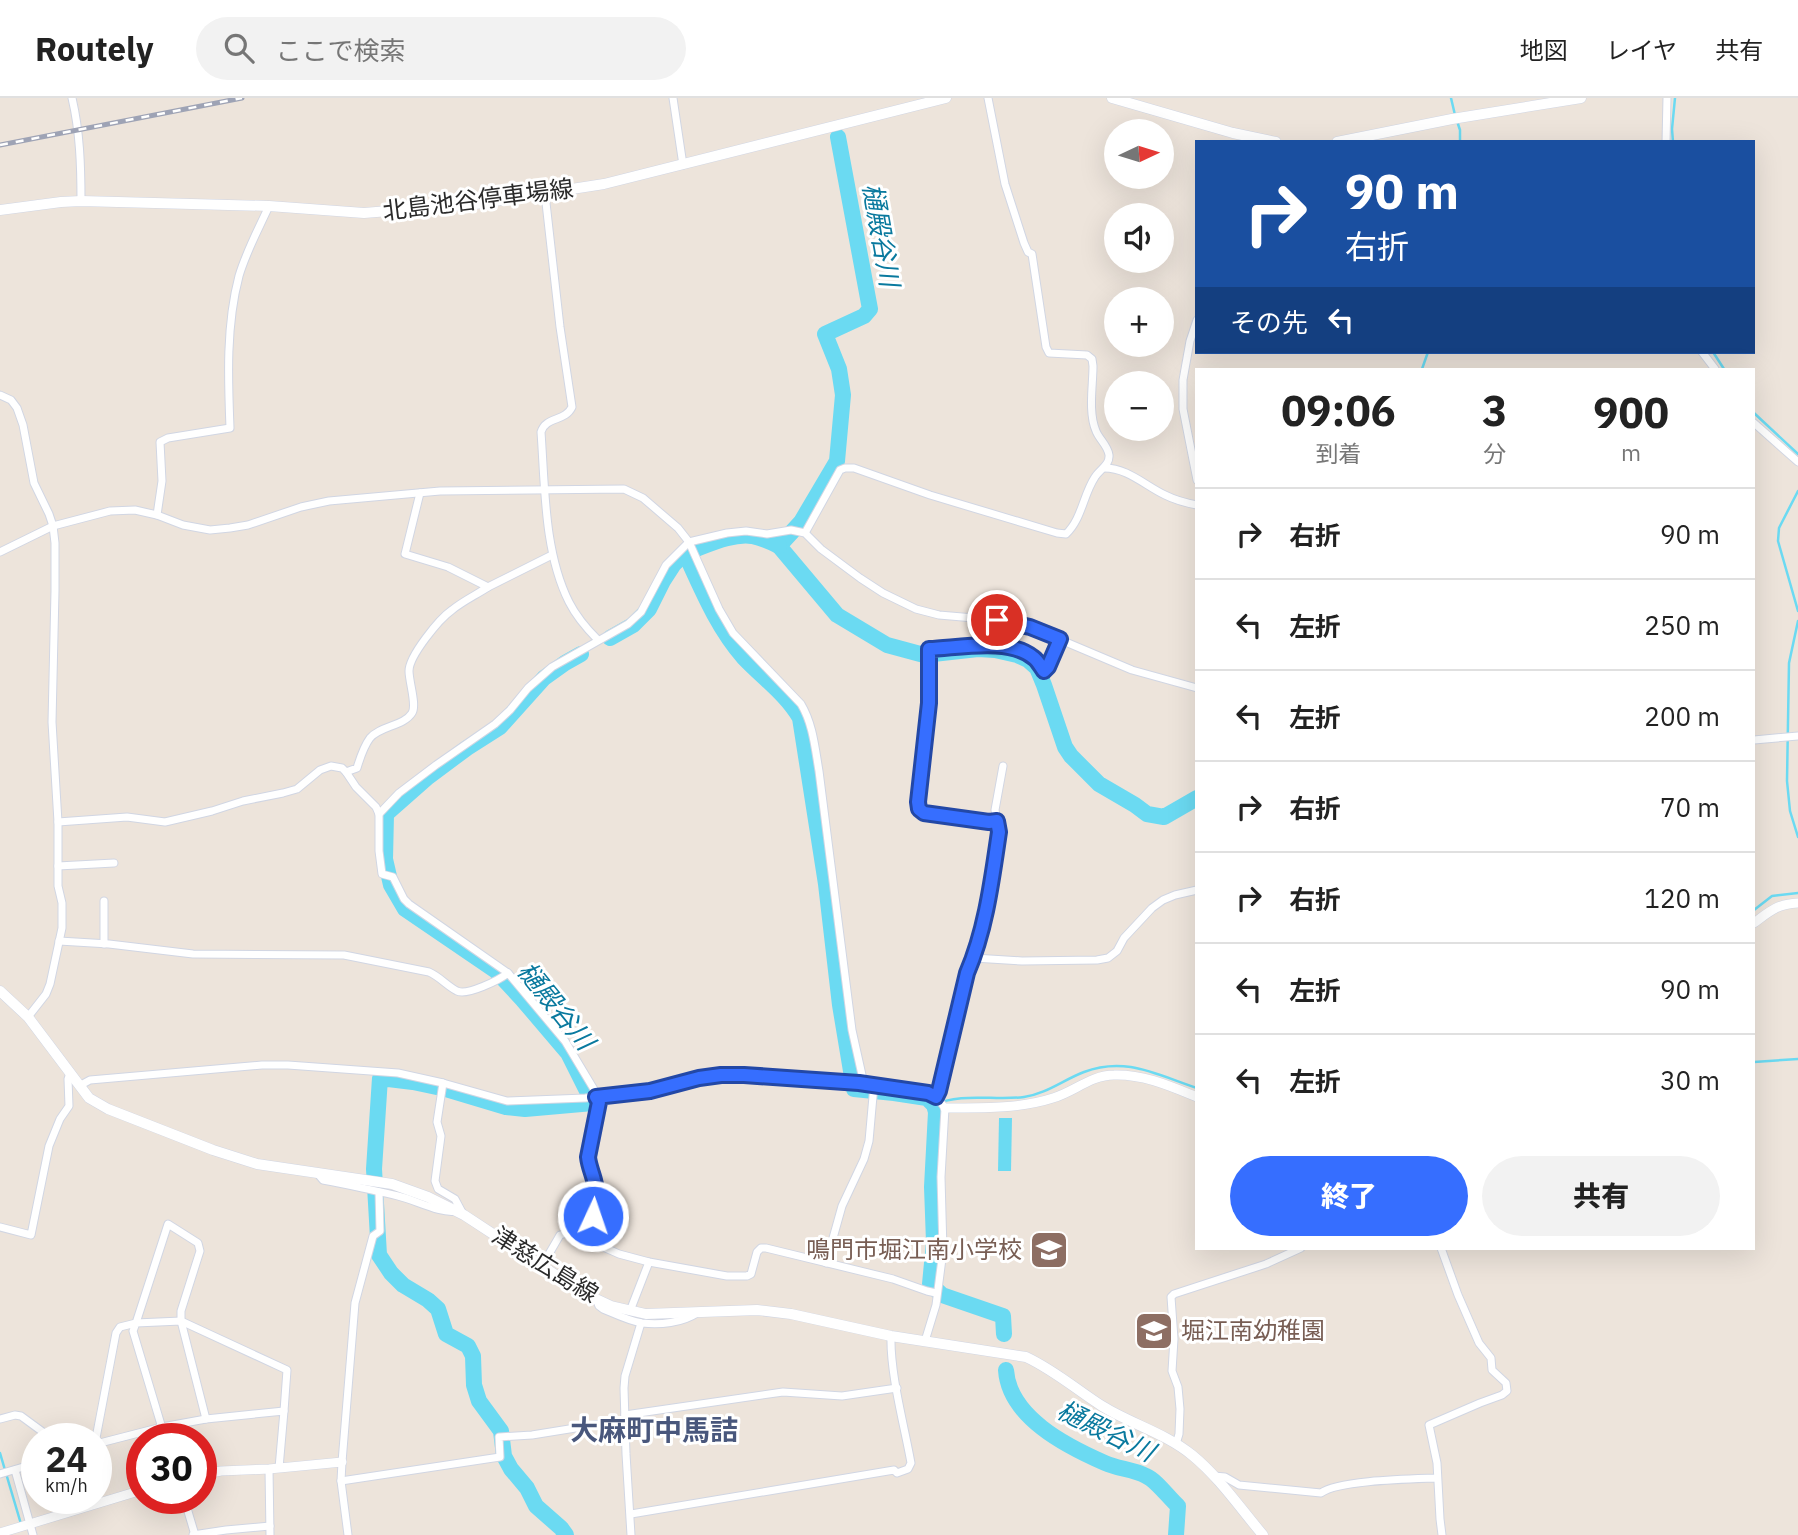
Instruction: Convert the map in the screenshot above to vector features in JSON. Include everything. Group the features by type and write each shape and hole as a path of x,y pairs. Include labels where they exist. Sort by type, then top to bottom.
{"main road":[{"name":"北島池谷停車場線","path":"0,210 81,201 269,206 365,213 475,204 604,184 946,98"},
{"path":"1112,98 1234,137 1259,140"},
{"path":"1347,140 1452,119 1581,98"},
{"name":"津慈広島線","path":"0,991 28,1017 89,1098 108,1109 213,1150 257,1164 392,1184 428,1196 460,1213 596,1300 646,1314 757,1310 791,1314 891,1336 1026,1357 1041,1364 1124,1419 1167,1438 1192,1455 1214,1476 1263,1535"}],"street":[{"path":"72,98 80,152 81,201"},
{"path":"673,98 683,164"},
{"path":"798,532 840,470 854,468 930,495 1066,534 1073,528 1096,477 1109,457 1093,421 1091,359 1087,355 1049,353 1046,347 1032,254 1024,243 1005,184 988,98"},
{"path":"1666,140 1667,98"},
{"path":"545,194 572,407 564,417 549,421 541,432 552,555 569,602 586,628 598,640"},
{"path":"157,515 162,481 160,442 168,438 230,428 229,343 239,275 269,206"},
{"path":"1195,326 1183,380 1183,409 1195,470"},
{"path":"1704,354 1714,368"},
{"path":"0,395 11,400 17,408 34,483 49,514 55,543 52,722 62,928 50,984 46,994 28,1017"},
{"path":"1755,424 1798,462"},
{"path":"1104,468 1117,468 1165,496 1195,505"},
{"path":"0,552 52,526 110,511 135,510 183,525 210,530 248,525 301,507 329,501 440,491 608,488 624,489 643,498 678,528 690,545 733,633 801,704 807,714 819,771 858,1083"},
{"path":"420,494 405,554 448,567 488,587"},
{"path":"591,1097 595,1091 572,1051 504,976 409,905 396,881 381,869 382,811 436,765 495,724 528,688 552,667 628,624 641,612 666,565 690,545 727,533 798,532 860,578 916,609 939,615 963,616 1030,627 1132,670 1195,687"},
{"path":"350,770 370,738 379,730 404,720 411,713 413,705 409,667 412,658 451,610 488,587 552,555"},
{"path":"997,821 924,813 919,809 929,703 929,649 1000,645 1034,658 1044,671 1060,639"},
{"path":"1755,740 1796,736"},
{"path":"58,822 127,817 165,822 297,789 320,770 331,766 350,770"},
{"path":"925,1342 936,1305 943,1251 939,1091 989,892 999,832 995,810 1003,766"},
{"path":"350,770 356,787 382,811"},
{"path":"58,866 114,863"},
{"path":"974,958 1022,961 1108,958 1117,951 1124,937 1152,908 1175,895 1195,890"},
{"path":"104,901 104,944"},
{"path":"1755,922 1775,907 1797,903"},
{"path":"60,941 193,954 357,957 429,972 439,976 458,992 466,992 504,976"},
{"path":"79,1086 90,1080 275,1065 398,1073 507,1101 650,1091 721,1075 858,1083 928,1093 941,1102 995,1107 1055,1098 1087,1082 1109,1075 1131,1075 1150,1079 1195,1096"},
{"path":"0,1227 31,1235 49,1146 60,1119 69,1106 70,1073"},
{"path":"318,1174 323,1180 418,1201 447,1213 460,1213 455,1199 438,1189 435,1181 441,1136 437,1122 443,1083"},
{"path":"826,1263 842,1206 869,1141 874,1085"},
{"path":"585,1239 597,1197 588,1157 599,1102 591,1097"},
{"path":"348,1535 341,1481 355,1303 373,1236 380,1231 379,1192"},
{"path":"161,1423 133,1331 168,1224 198,1243 200,1251 181,1311 181,1321 206,1419"},
{"path":"542,1266 560,1235 567,1233 619,1254 727,1276 751,1274 757,1252 766,1248 893,1279 926,1291 937,1291"},
{"path":"1176,1444 1180,1409 1178,1387 1172,1371 1174,1339 1171,1297 1266,1264 1297,1250"},
{"path":"1442,1250 1479,1343 1490,1358 1492,1370 1506,1383 1507,1391 1429,1425 1437,1463 1443,1535"},
{"path":"629,1311 649,1262"},
{"path":"596,1300 603,1310 640,1325 687,1320 698,1313"},
{"path":"99,1423 116,1333 120,1327 136,1323 181,1321 287,1370 284,1411 274,1469 270,1531 194,1535 188,1514"},
{"path":"631,1535 625,1376 640,1325"},
{"path":"631,1514 894,1470 897,1473 908,1469 911,1463 897,1388 891,1336"},
{"path":"341,1481 499,1457 502,1437 532,1435 783,1392 842,1396 897,1388"},
{"path":"184,1423 284,1411"},
{"path":"0,1419 15,1415 31,1423"},
{"path":"217,1472 342,1462"},
{"path":"7,1473 24,1526 33,1535"},
{"path":"1214,1476 1225,1477 1239,1485 1321,1493 1327,1488 1351,1484 1437,1478"},
{"path":"0,1533 126,1495"}],"water":[{"path":"999,1118 1012,1118 1011,1171 998,1171"}],"waterway":[{"path":"1451,98 1455,115"},
{"path":"1673,140 1675,98"},
{"path":"1457,121 1460,140"},
{"name":"樋殿谷川","path":"838,137 870,309 864,316 825,334 839,369 843,395 837,461 801,522 779,546 837,615 887,645 924,655 978,649 995,650 1028,660 1037,668 1065,747 1071,756 1099,784 1147,814 1164,817 1195,799"},
{"path":"1422,368 1427,354"},
{"path":"1714,354 1723,368"},
{"path":"1755,414 1798,454"},
{"path":"1798,491 1779,528 1778,541 1798,611"},
{"name":"樋殿谷川","path":"779,546 752,536 736,536 685,553 711,608 734,646 781,694 800,718 854,1089 927,1098 934,1105 934,1242 930,1284 942,1295 1003,1316 1004,1334"},
{"name":"樋殿谷川","path":"610,638 633,625 649,609 663,581 685,553"},
{"path":"1798,621 1789,663 1787,781 1790,811 1798,837"},
{"name":"樋殿谷川","path":"566,1535 536,1506 527,1488 504,1456 501,1431 479,1401 474,1385 473,1356 468,1346 446,1334 438,1309 403,1285 379,1255 374,1169 380,1078 446,1089 506,1107 525,1109 593,1103 568,1053 496,971 405,909 391,885 385,859 386,814 428,777 500,727 544,678 581,654"},
{"path":"1755,909 1772,896 1798,893"},
{"path":"1755,1062 1798,1059"},
{"path":"934,1105 955,1099 1032,1095 1084,1072 1114,1066 1141,1069 1195,1087"},
{"name":"樋殿谷川","path":"1006,1370 1017,1402 1042,1428 1073,1448 1110,1465 1141,1474 1158,1485 1178,1506 1176,1535"},
{"path":"0,1453 21,1524"}],"railway":[{"path":"0,145 242,98"}],"place":[{"name":"鳴門市堀江南小学校","path":"1049,1250"},
{"name":"堀江南幼稚園","path":"1154,1331"}],"district":[{"name":"大麻町中馬詰","path":"654,1430"}],"route":[{"path":"593,1216 597,1197 588,1157 599,1102 596,1097 650,1091 721,1075 874,1085 928,1093 936,1097 987,905 999,832 997,821 924,813 919,809 929,703 929,649 1000,645 1034,658 1044,671 1060,639 1030,627 997,620"}]}
